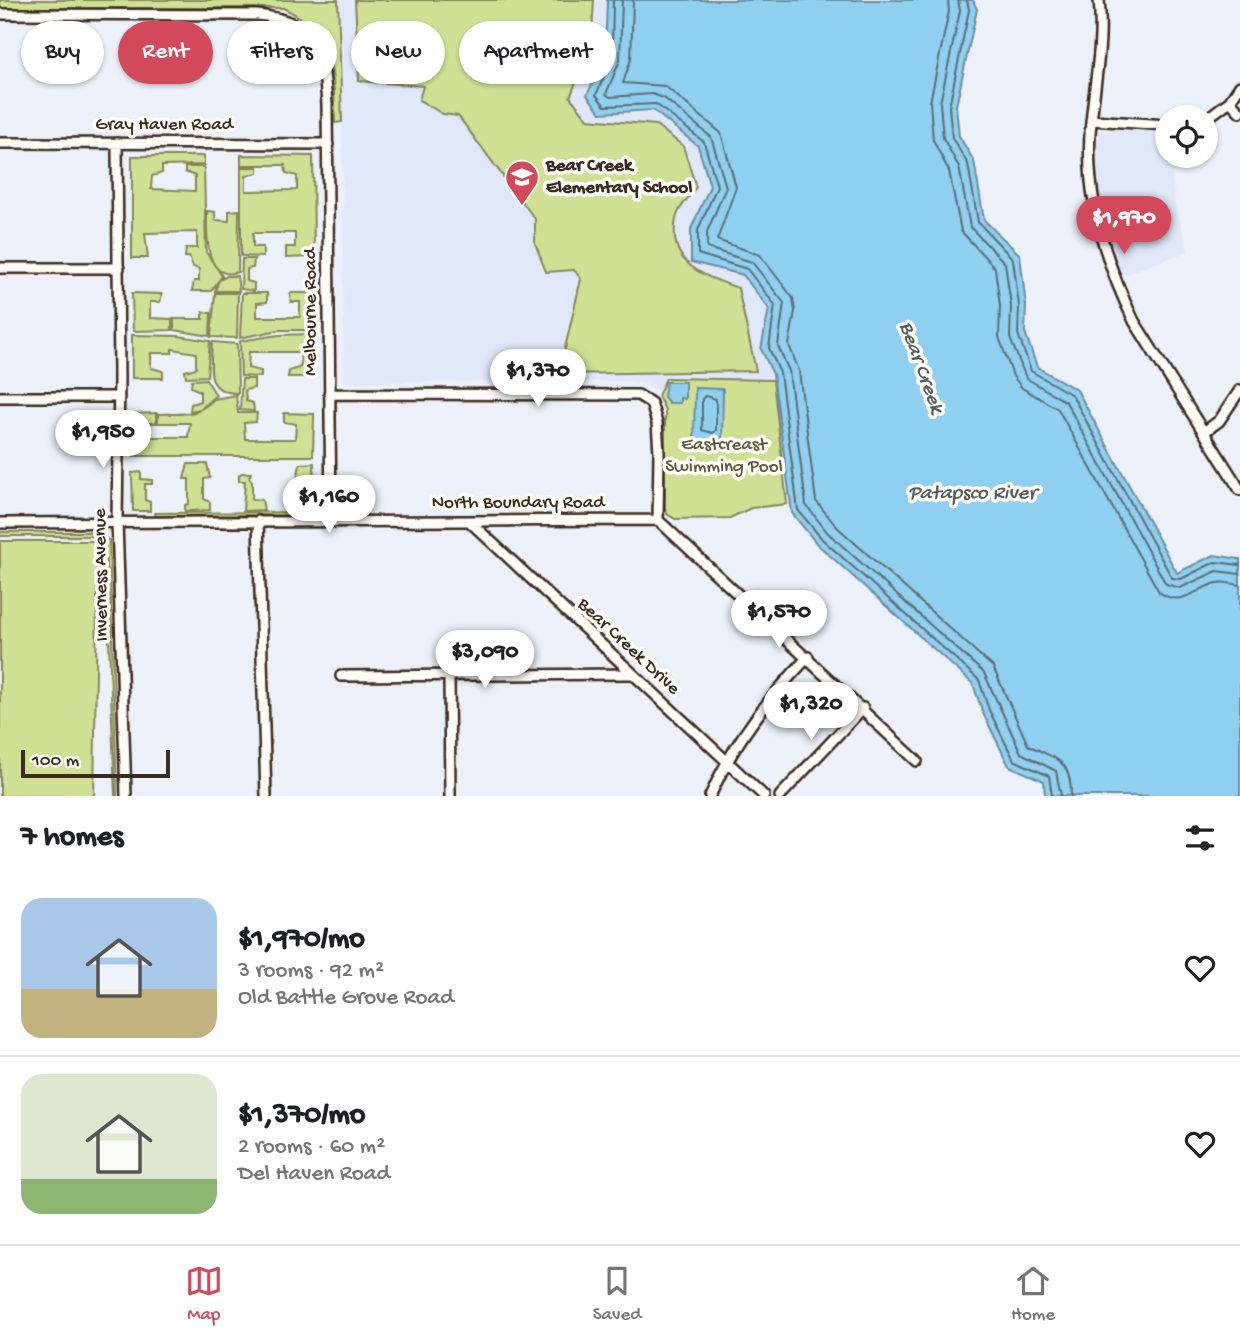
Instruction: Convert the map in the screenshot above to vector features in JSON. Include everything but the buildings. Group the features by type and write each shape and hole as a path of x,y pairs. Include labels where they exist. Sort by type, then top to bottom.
{"street":[{"path":"1099,0 1099,46 1089,153 1094,203 1120,289 1163,370 1240,490"},
{"name":"Melbourne Road","path":"0,14 202,13 281,17 305,29 318,48 327,104 331,520"},
{"path":"1218,110 1230,100 1240,86"},
{"path":"1230,100 1240,112"},
{"path":"1091,120 1155,124"},
{"name":"Gray Haven Road","path":"0,143 328,144"},
{"name":"Inverness Avenue","path":"117,143 117,522 126,796"},
{"path":"0,268 119,268"},
{"path":"1204,432 1219,421 1240,390"},
{"path":"329,394 638,395 651,403 657,423 658,520 917,761"},
{"path":"0,397 119,397"},
{"name":"North Boundary Road","path":"0,523 658,520"},
{"path":"258,521 266,796"},
{"name":"Bear Creek Drive","path":"469,521 629,674 764,796"},
{"path":"710,796 725,761 755,715 808,657"},
{"path":"341,676 629,674"},
{"path":"449,675 450,796"},
{"path":"780,796 863,708"}],"shaded area":[{"name":"Bear Creek Elementary School","path":"338,0 607,0 606,21 459,21 459,84 592,84 587,95 601,113 653,110 698,146 710,186 691,229 743,275 769,309 761,349 774,379 666,378 660,392 648,385 630,381 344,382"},
{"path":"1093,130 1155,131 1155,168 1171,168 1175,203 1188,251 1121,276 1096,193"}],"green space":[{"path":"0,0 338,0 342,122 335,123 334,84 337,84 337,21 304,21 283,8 0,8"},
{"path":"355,0 594,0 593,21 459,21 459,84 575,84 570,97 588,119 656,125 683,146 696,187 677,215 677,247 683,258 701,273 738,288 756,371 559,374 581,279 574,270 546,272 535,243 535,219 458,116 443,114 419,100 423,86 397,84 445,84 445,21 356,21"},
{"path":"241,155 313,156 314,255 286,258 286,247 295,247 295,233 253,233 253,247 263,247 263,257 241,256 241,167 258,167 258,173 246,176 246,191 297,190 297,176 286,173 285,165 241,165"},
{"path":"132,156 204,156 204,165 162,166 162,173 152,176 151,189 195,191 195,176 185,172 185,167 204,167 206,252 222,276 211,291 192,291 194,281 199,281 199,269 193,267 189,257 185,257 186,248 197,248 197,232 145,233 148,258 132,258"},
{"path":"239,210 238,272 227,273 218,270 209,252 207,211 215,212 215,220 229,221 229,211"},
{"path":"242,259 254,259 253,268 247,269 247,281 254,283 254,291 241,289"},
{"path":"227,276 237,276 239,291 215,291 219,280"},
{"path":"132,293 162,294 160,302 150,302 150,318 172,319 172,330 133,331"},
{"path":"215,293 238,293 237,338 211,337"},
{"path":"242,293 267,293 267,302 257,303 257,317 300,317 300,302 291,302 290,293 312,293 314,330 279,330 240,338"},
{"path":"203,312 211,313 210,336 174,330 174,319 203,319"},
{"path":"314,334 312,377 288,377 289,371 301,367 300,352 249,352 248,368 261,371 261,377 241,376 240,341 279,335"},
{"path":"132,335 179,336 210,341 207,376 186,377 185,371 196,368 196,353 172,349 172,353 151,353 151,368 163,371 163,378 132,378"},
{"path":"212,342 237,344 238,393 219,389 215,383 211,369"},
{"name":"Eastcreast Swimming Pool","path":"666,378 773,380 787,504 751,508 730,518 675,519 667,514 665,410 658,396"},
{"path":"206,379 216,395 200,409 190,411 191,404 200,401 200,391 191,387 192,380"},
{"path":"242,379 254,379 254,388 245,390 246,401 253,403 254,411 240,410"},
{"path":"236,395 238,413 257,413 256,422 244,423 245,439 295,439 296,424 284,422 284,413 314,414 313,456 133,456 132,414 156,413 156,423 146,423 146,437 188,437 190,423 158,423 158,414 195,412 214,399"},
{"path":"314,463 315,510 297,510 298,499 303,499 303,481 297,481 300,464"},
{"path":"188,464 207,464 210,478 204,479 204,499 210,502 210,510 185,511 185,505 189,504 189,479 184,479"},
{"path":"141,472 141,479 152,480 152,484 145,484 145,500 150,502 150,511 133,511 132,473"},
{"path":"251,473 249,477 252,482 252,499 262,500 264,510 243,511 245,481 239,481 239,475"},
{"path":"315,512 311,515 156,516 155,513"},
{"path":"0,532 101,532 102,536 0,536"},
{"path":"105,539 109,540 117,796 115,796"},
{"path":"0,541 98,541 94,796 0,796"}],"water":[{"name":"Patapsco River","path":"607,0 973,0 977,9 956,106 959,136 974,161 984,220 1020,255 1026,306 1025,332 1037,367 1077,390 1177,573 1214,555 1240,559 1240,796 1045,796 1044,781 1009,766 983,713 973,684 817,544 792,513 773,374 761,349 769,309 743,275 691,262 691,229 710,186 698,146 653,110 601,113 587,95 592,84 616,84 616,21 606,21"},
{"path":"666,382 685,382 685,399 680,398 680,403 669,403 664,397"},
{"path":"695,388 723,389 722,440 701,440 694,444"}],"place":[{"name":"Bear Creek Elementary School","path":"522,207"}],"water label":[{"name":"Bear Creek","path":"920,368"}]}
